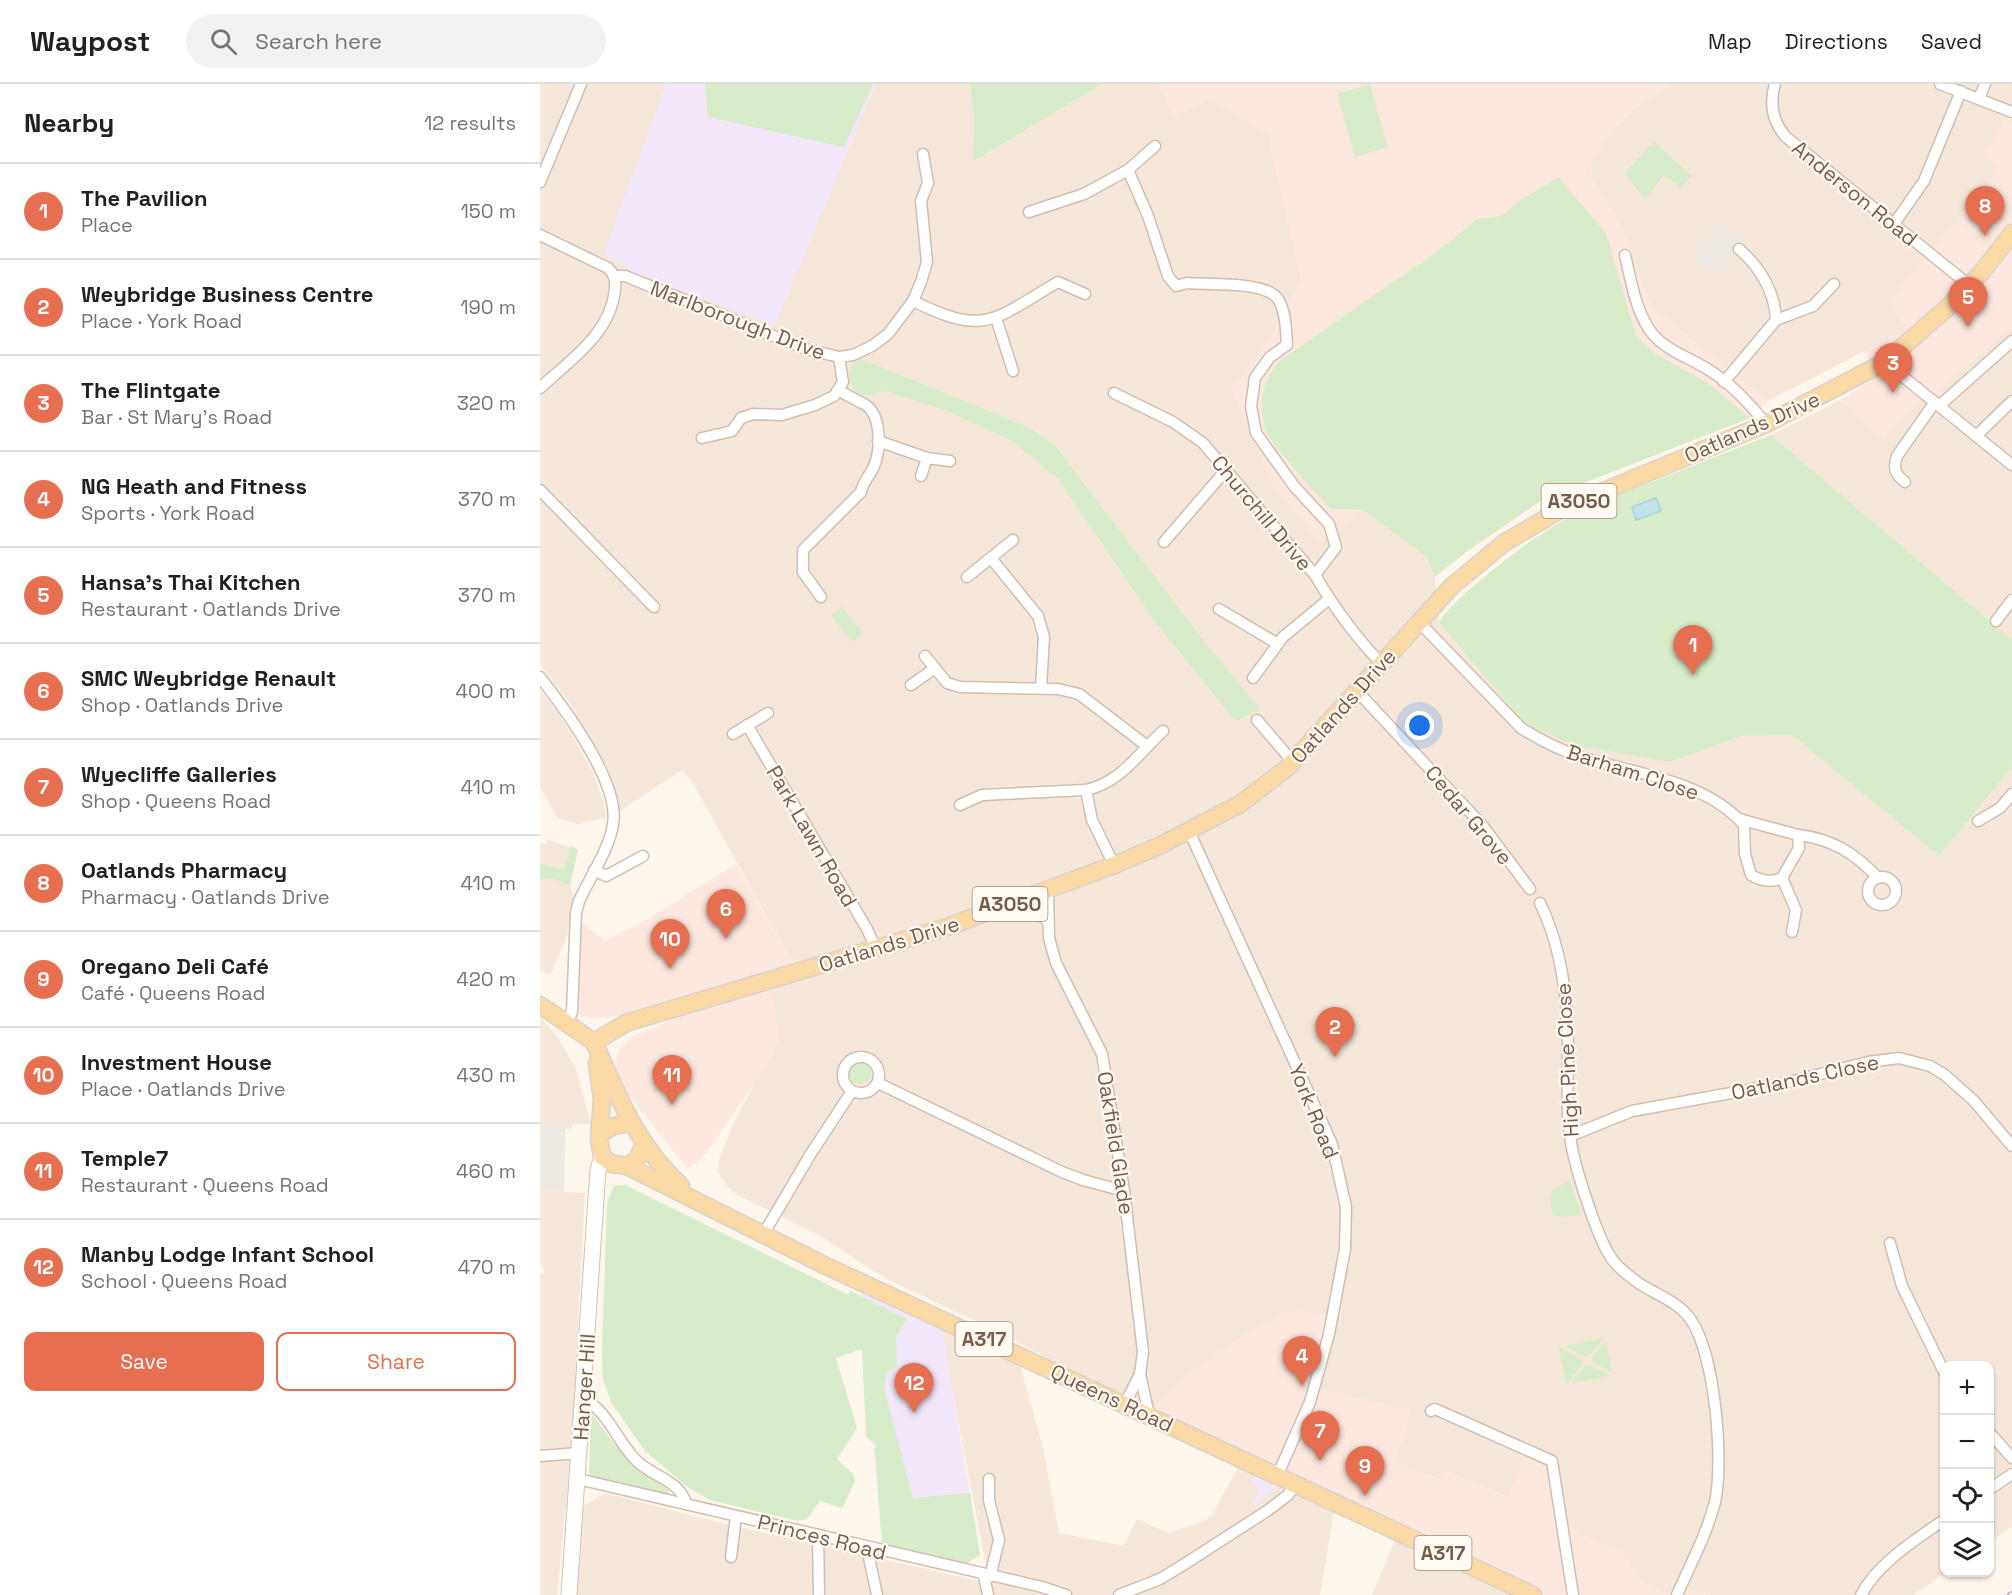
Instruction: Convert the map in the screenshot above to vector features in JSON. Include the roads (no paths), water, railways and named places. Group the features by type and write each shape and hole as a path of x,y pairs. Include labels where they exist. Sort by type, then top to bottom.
{"main road":[{"name":"Oatlands Drive","path":"594,1042 626,1023 876,949 1048,890 1114,865 1189,831 1240,804 1276,779 1469,570 1504,543 1542,519 1617,484 1766,424 1885,362 1969,285 2012,233"},
{"path":"540,1005 594,1042 602,1099 600,1134 614,1162 638,1159 645,1143"},
{"name":"Queens Road","path":"594,1042 622,1109 668,1174 693,1198"},
{"path":"600,1134 614,1126 631,1123"},
{"name":"Queens Road","path":"614,1162 693,1198 763,1235 1533,1595"},
{"name":"Hanger Hill","path":"569,1595 599,1179 614,1162"}],"street":[{"path":"540,182 581,84"},
{"name":"Anderson Road","path":"1775,84 1772,102 1778,128 1969,285"},
{"path":"1940,84 2012,112"},
{"path":"1979,98 1985,84"},
{"path":"1894,224 1924,181 1961,91"},
{"path":"1029,212 1084,194 1128,170 1155,146"},
{"name":"Marlborough Drive","path":"614,276 625,276 806,349 839,357 853,355 872,346 888,334 913,301 927,262 921,225 921,201 928,183 923,154"},
{"path":"1128,170 1148,216 1168,276 1176,286 1188,283 1261,287 1277,298 1286,321 1287,345 1270,357 1255,378 1251,405 1256,434 1294,486 1329,524 1336,547 1315,575"},
{"path":"540,235 605,266 614,276 614,296 607,321 591,342 540,388"},
{"path":"1739,249 1754,263 1776,302 1776,320"},
{"path":"1625,255 1638,308 1649,330 1664,346 1711,371 1724,381 1747,401 1766,424"},
{"path":"913,301 948,318 972,322 996,318 1058,282 1085,294"},
{"path":"1724,381 1776,320 1813,306 1834,284"},
{"path":"996,318 1014,371"},
{"path":"1905,483 1896,475 1894,466 1897,456 1937,404 2012,341"},
{"path":"702,438 732,431 741,418 753,414 782,415 815,405 834,396 843,382 839,357"},
{"path":"1885,362 2012,465"},
{"path":"821,597 803,572 803,550 861,492 863,482 874,466 878,441 877,425 868,407 838,390"},
{"name":"Churchill Drive","path":"1114,393 1183,429 1203,443 1315,575 1329,599 1364,645 1382,664"},
{"path":"1976,436 2012,401"},
{"path":"878,441 927,458 950,461"},
{"path":"921,476 927,458"},
{"path":"1164,542 1226,470"},
{"path":"540,490 654,608"},
{"path":"967,577 1013,540"},
{"path":"991,558 1038,616 1044,637 1041,688"},
{"path":"1253,678 1278,644 1300,622 1329,599"},
{"path":"1996,621 2012,600"},
{"path":"1219,609 1278,644"},
{"name":"Barham Close","path":"1419,622 1521,728 1576,755 1692,789 1724,805 1739,818 1798,835 1822,838 1861,859 1878,878"},
{"path":"925,656 947,683 960,687 1041,688 1079,694 1147,746"},
{"path":"911,685 935,668"},
{"path":"540,677 589,748 614,810 613,826 579,900 576,913 572,1012 567,1023"},
{"name":"Cedar Grove","path":"1356,691 1482,825 1530,890"},
{"path":"733,734 768,712"},
{"path":"1257,720 1293,762"},
{"name":"Park Lawn Road","path":"747,725 867,929 876,949"},
{"path":"960,805 982,795 1086,790 1102,786 1125,772 1163,731"},
{"path":"1086,790 1092,820 1114,865"},
{"path":"1978,820 2000,808 2012,794"},
{"path":"1739,818 1746,830 1745,854 1751,875 1760,881 1776,881 1782,878 1799,848 1798,835"},
{"name":"York Road","path":"1189,831 1332,1144 1346,1207 1345,1249 1329,1334 1310,1402 1278,1474"},
{"path":"594,870 606,876 643,856"},
{"path":"1782,878 1796,910 1792,932"},
{"name":"Oakfield Glade","path":"1048,890 1049,938 1056,963 1102,1054 1110,1097 1114,1142 1124,1191 1143,1352 1140,1374 1125,1404"},
{"path":"1026,898 1048,922"},
{"name":"High Pine Close","path":"1540,903 1556,939 1568,1022 1570,1136 1574,1159 1610,1257 1638,1283 1670,1300 1691,1319 1707,1352 1717,1434 1717,1488 1708,1522 1677,1595"},
{"path":"856,1057 873,1061 879,1071 878,1083 863,1093 852,1091 842,1076 846,1064 856,1057"},
{"name":"Oatlands Close","path":"1570,1136 1632,1111 1780,1084 1868,1062 1899,1058 1930,1066 1951,1079 1974,1101 2012,1146"},
{"path":"878,1083 1083,1180 1124,1191"},
{"path":"763,1235 810,1155 852,1091"},
{"path":"1890,1243 1902,1286 1940,1364"},
{"name":"Oakfield Glade","path":"1140,1374 1149,1415"},
{"path":"583,1400 592,1402 600,1410 611,1430 638,1462 680,1490 686,1504"},
{"path":"1431,1411 1435,1409 1551,1461 1555,1469 1573,1595"},
{"path":"1994,1438 2012,1458"},
{"path":"540,1456 579,1453"},
{"path":"1994,1486 2012,1474"},
{"name":"Princes Road","path":"578,1479 1065,1595"},
{"path":"988,1595 987,1576 999,1540 989,1500 989,1479"},
{"path":"1119,1595 1160,1579 1183,1565 1288,1496 1296,1484"},
{"path":"731,1557 736,1516"},
{"path":"1861,1595 1872,1577 1919,1537 1940,1523"},
{"path":"818,1535 819,1595"},
{"path":"867,1548 877,1595"}],"water":[{"path":"1656,498 1661,511 1636,520 1632,507"}],"place":[{"name":"Oatlands Pharmacy","path":"1985,236"},
{"name":"Hansa's Thai Kitchen","path":"1968,327"},
{"name":"The Flintgate","path":"1893,393"},
{"name":"The Pavilion","path":"1693,675"},
{"name":"SMC Weybridge Renault","path":"726,939"},
{"name":"Investment House","path":"670,969"},
{"name":"Weybridge Business Centre","path":"1335,1057"},
{"name":"Temple7","path":"672,1105"},
{"name":"NG Heath and Fitness","path":"1302,1386"},
{"name":"Manby Lodge Infant School","path":"914,1413"},
{"name":"Wyecliffe Galleries","path":"1320,1461"},
{"name":"Oregano Deli Café","path":"1365,1496"}]}
